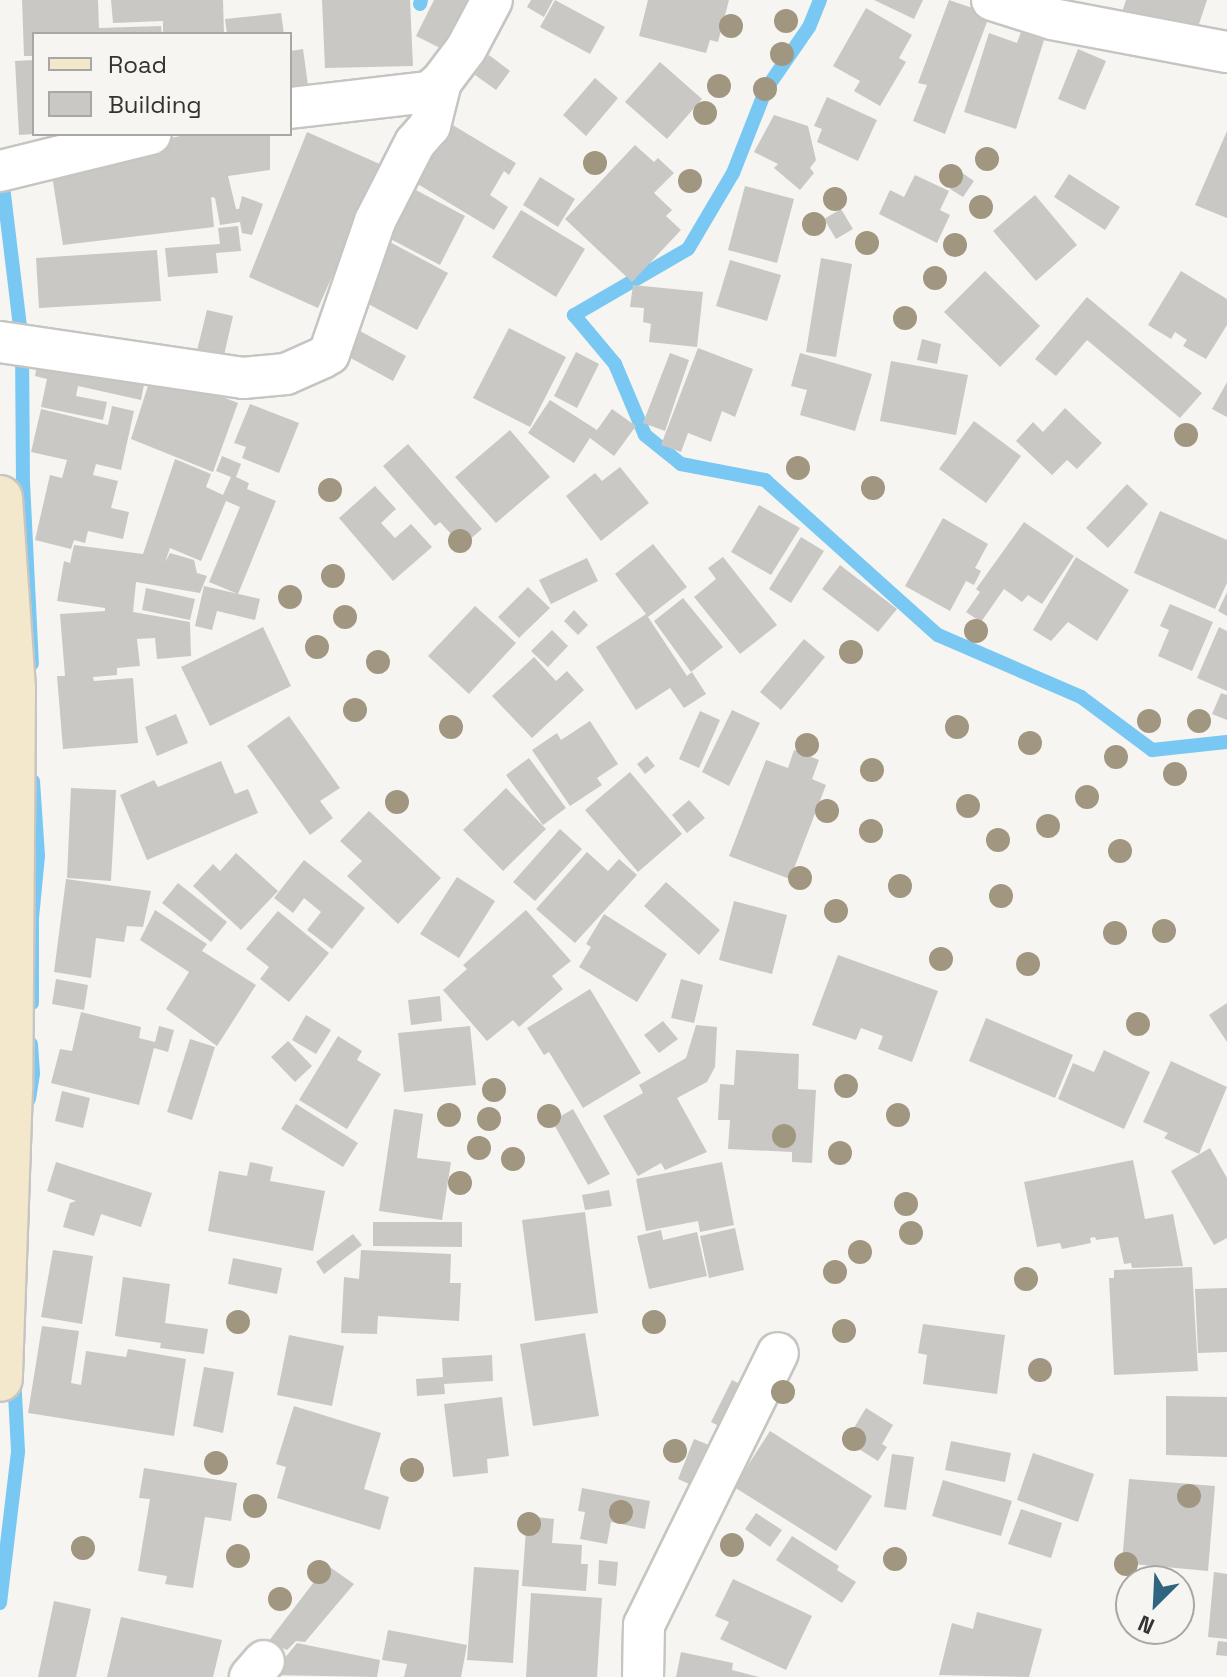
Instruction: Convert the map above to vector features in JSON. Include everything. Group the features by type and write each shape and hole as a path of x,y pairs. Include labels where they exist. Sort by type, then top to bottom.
{"street":[{"path":"292,108 420,95 441,82 466,49 492,0"},
{"path":"992,0 1052,19 1227,52"},
{"path":"0,342 243,378 286,374 329,354 375,221 415,143 430,126 441,82"},
{"path":"0,171 143,136"},
{"path":"0,498 13,706 10,1088 0,1379"},
{"path":"643,1677 644,1625 778,1353"}],"building":[{"path":"22,0 98,0 99,28 161,26 162,32 32,32 32,56 24,56"},
{"path":"111,0 223,0 224,32 163,32 163,21 113,23"},
{"path":"322,0 410,0 413,66 325,68"},
{"path":"434,0 469,0 444,50 416,36"},
{"path":"531,0 553,0 544,17 527,7"},
{"path":"555,0 605,27 590,54 540,27"},
{"path":"648,0 729,0 718,42 710,40 706,53 639,36"},
{"path":"874,0 923,0 914,19"},
{"path":"949,0 990,14 945,134 913,121 927,85 918,83"},
{"path":"1126,0 1207,0 1195,36 1122,12"},
{"path":"866,8 912,35 899,58 906,62 880,106 854,91 860,81 833,66"},
{"path":"281,13 284,32 227,32 225,19"},
{"path":"1021,32 1044,40 1016,129 964,112 989,33 1017,43"},
{"path":"303,49 308,85 292,88 292,51"},
{"path":"1078,49 1106,61 1085,110 1058,99"},
{"path":"489,55 510,71 496,90 475,75"},
{"path":"32,60 32,134 19,135 15,61"},
{"path":"660,62 702,99 667,139 625,102"},
{"path":"595,78 618,98 586,136 563,115"},
{"path":"827,97 877,120 858,161 817,142 822,129 814,126"},
{"path":"774,115 808,126 816,160 810,168 814,173 800,190 774,168 778,164 754,152"},
{"path":"451,124 516,163 509,175 504,171 490,195 508,207 494,230 406,177"},
{"path":"1227,131 1227,218 1195,205"},
{"path":"307,132 382,165 318,308 249,277"},
{"path":"180,136 270,136 270,170 228,176 236,209 239,209 242,196 263,204 252,235 242,233 240,222 220,225 215,198 211,197 214,227 63,245 50,163"},
{"path":"635,145 654,162 658,158 674,173 654,193 672,210 666,216 681,230 632,282 565,219"},
{"path":"961,172 974,181 963,197 950,189"},
{"path":"1069,174 1120,207 1105,230 1054,197"},
{"path":"915,175 949,191 940,210 950,215 937,243 879,214 890,190 904,197"},
{"path":"540,177 575,199 558,227 523,205"},
{"path":"745,186 794,199 777,263 728,250"},
{"path":"414,189 465,216 440,265 379,233"},
{"path":"1035,195 1077,245 1036,281 993,231"},
{"path":"841,209 853,229 836,239 824,219"},
{"path":"521,210 585,249 556,297 492,257"},
{"path":"238,226 241,251 216,253 218,273 168,277 165,248 220,244 218,228"},
{"path":"388,241 448,273 417,330 357,298"},
{"path":"157,250 161,301 39,308 36,258"},
{"path":"821,258 852,264 836,357 806,352"},
{"path":"730,260 781,275 767,321 716,306"},
{"path":"985,271 1040,326 1000,367 944,312"},
{"path":"1181,271 1227,299 1227,325 1206,359 1183,346 1187,340 1175,332 1171,339 1148,325"},
{"path":"633,285 703,292 697,347 649,342 651,324 643,322 644,308 630,307"},
{"path":"1087,297 1202,393 1180,418 1087,340 1056,376 1035,359"},
{"path":"207,310 233,316 220,373 193,367"},
{"path":"509,328 566,357 530,427 473,398"},
{"path":"360,331 406,356 393,381 347,356"},
{"path":"922,339 941,344 937,364 917,360"},
{"path":"698,348 753,369 735,417 722,411 711,442 688,433 681,452 661,445"},
{"path":"40,350 146,374 141,400 78,386 76,396 107,402 103,420 41,407 47,379 35,376"},
{"path":"576,352 599,364 577,408 554,396"},
{"path":"670,353 689,360 665,431 643,423"},
{"path":"800,353 872,374 855,431 800,415 807,390 791,386"},
{"path":"891,361 968,375 956,435 880,421"},
{"path":"153,370 238,403 213,472 131,439"},
{"path":"1227,382 1227,417 1212,409"},
{"path":"550,400 597,430 612,409 636,426 614,456 590,438 574,463 528,433"},
{"path":"250,404 299,423 279,473 242,458 246,447 234,443"},
{"path":"112,406 134,411 121,470 96,464 93,475 118,481 111,508 129,512 123,539 88,531 85,543 74,540 71,549 35,540 50,475 62,478 67,460 31,452 41,409 108,425"},
{"path":"1065,408 1102,443 1077,469 1067,460 1052,475 1016,441 1033,422 1043,432"},
{"path":"974,421 1021,456 986,503 939,469"},
{"path":"510,430 550,477 496,523 455,477"},
{"path":"408,444 482,529 462,546 440,522 435,526 383,466"},
{"path":"222,456 241,464 236,477 249,483 247,489 276,501 238,594 209,582 240,507 226,501 201,561 170,548 165,562 170,553 194,560 197,573 207,576 200,593 136,582 133,612 190,622 191,656 157,659 155,638 137,639 140,666 117,668 117,675 93,677 94,681 133,678 138,743 63,749 57,676 65,676 60,614 105,611 105,608 57,601 64,561 70,563 74,545 143,554 175,459 211,474 206,487 223,495 231,477 216,471"},
{"path":"620,467 649,503 601,541 566,496 595,473 602,481"},
{"path":"1127,484 1148,504 1108,548 1086,528"},
{"path":"375,486 396,509 381,523 395,538 411,524 432,547 393,581 339,518"},
{"path":"759,505 800,528 771,575 731,552"},
{"path":"1160,511 1227,540 1227,583 1215,609 1134,573"},
{"path":"943,518 988,544 975,568 981,571 974,585 966,581 950,611 905,586"},
{"path":"1024,522 1074,556 1042,604 1028,595 1022,602 1004,589 981,622 966,612 980,592 976,589"},
{"path":"801,537 824,551 791,603 769,589"},
{"path":"653,544 687,587 648,617 687,676 692,672 706,694 684,708 670,688 636,710 596,647 646,614 615,574"},
{"path":"723,557 777,625 740,654 694,597 716,579 708,568"},
{"path":"1076,557 1129,590 1097,641 1068,622 1051,641 1033,630"},
{"path":"587,558 598,581 551,604 539,580"},
{"path":"840,565 897,609 878,632 822,589"},
{"path":"204,586 260,599 255,620 217,611 212,630 195,626"},
{"path":"528,587 550,608 519,638 498,617"},
{"path":"146,588 195,599 190,620 142,610"},
{"path":"1227,592 1227,616 1218,611"},
{"path":"683,598 723,647 691,672 654,621"},
{"path":"1170,604 1213,622 1192,671 1158,656 1169,630 1160,626"},
{"path":"475,606 516,643 469,694 428,656"},
{"path":"574,610 588,625 578,635 564,621"},
{"path":"263,627 291,686 210,726 181,667"},
{"path":"1219,627 1227,631 1227,691 1197,678"},
{"path":"552,630 568,646 548,667 531,651"},
{"path":"804,639 825,657 781,710 760,692"},
{"path":"534,657 556,681 567,671 584,690 532,738 492,696"},
{"path":"1221,693 1227,695 1227,720 1212,714"},
{"path":"732,710 760,723 729,786 702,772"},
{"path":"700,711 720,720 699,768 679,759"},
{"path":"176,714 188,743 157,756 145,727"},
{"path":"289,716 340,788 320,801 333,818 310,835 247,746"},
{"path":"590,721 618,764 597,778 602,785 570,806 532,750 557,733 561,740"},
{"path":"794,750 819,760 812,779 826,785 790,879 729,856 766,760 788,768"},
{"path":"647,756 655,766 645,774 637,764"},
{"path":"529,758 566,808 543,825 506,775"},
{"path":"221,761 235,794 248,789 258,813 147,860 120,795 154,780 158,787"},
{"path":"630,772 682,834 638,872 585,810"},
{"path":"71,788 116,790 111,881 67,878"},
{"path":"506,788 546,829 503,871 463,830"},
{"path":"689,800 705,818 687,833 672,815"},
{"path":"369,811 441,878 398,924 347,876 362,861 340,841"},
{"path":"560,829 582,849 535,901 513,882"},
{"path":"587,852 608,871 619,859 637,875 575,943 536,909"},
{"path":"236,853 278,891 241,930 193,886 213,864 220,871"},
{"path":"304,860 365,908 332,949 307,930 321,912 304,898 293,913 274,898"},
{"path":"457,877 495,901 459,958 420,934"},
{"path":"66,879 151,891 143,927 127,926 124,942 96,938 91,978 54,972"},
{"path":"666,882 720,930 699,955 644,906"},
{"path":"178,883 227,922 211,942 162,903"},
{"path":"734,901 787,915 772,974 719,960"},
{"path":"155,910 207,944 202,951 256,985 217,1046 166,1009 189,972 140,940"},
{"path":"526,910 571,961 552,976 563,989 519,1027 513,1020 487,1041 443,990 467,969 463,965"},
{"path":"278,911 329,953 289,1002 260,979 269,967 246,949"},
{"path":"604,914 667,954 637,1002 579,967 591,947 586,944"},
{"path":"838,955 938,991 912,1062 878,1049 883,1036 861,1028 856,1040 812,1025"},
{"path":"56,979 88,985 84,1010 52,1004"},
{"path":"681,979 703,985 694,1023 671,1018"},
{"path":"590,989 641,1073 583,1108 549,1052 544,1055 527,1028"},
{"path":"440,996 442,1021 411,1025 408,1000"},
{"path":"1227,1003 1227,1042 1209,1015"},
{"path":"81,1012 141,1027 139,1038 155,1042 159,1026 174,1030 168,1052 154,1048 139,1105 51,1083 60,1049 72,1051"},
{"path":"306,1015 331,1030 316,1054 292,1040"},
{"path":"986,1018 1073,1055 1055,1098 969,1061"},
{"path":"663,1021 678,1039 659,1053 644,1035"},
{"path":"696,1025 717,1027 715,1067 707,1082 677,1098 707,1152 665,1170 661,1163 638,1176 603,1116 643,1093 639,1085 686,1058"},
{"path":"470,1026 476,1085 404,1092 398,1033"},
{"path":"338,1036 362,1051 357,1060 381,1074 347,1129 299,1100"},
{"path":"190,1039 215,1047 192,1120 167,1112"},
{"path":"288,1041 312,1066 295,1082 271,1057"},
{"path":"736,1050 799,1054 798,1089 816,1090 812,1163 792,1162 792,1152 728,1149 730,1120 718,1120 720,1084 734,1085"},
{"path":"1104,1050 1150,1072 1124,1129 1058,1099 1073,1063 1094,1072"},
{"path":"1171,1061 1227,1087 1199,1154 1164,1138 1168,1133 1143,1122"},
{"path":"62,1091 90,1098 83,1128 55,1121"},
{"path":"296,1104 358,1143 343,1167 281,1129"},
{"path":"394,1109 423,1114 417,1158 451,1162 442,1220 379,1211"},
{"path":"573,1109 610,1174 588,1185 552,1121"},
{"path":"1210,1148 1227,1178 1227,1238 1214,1245 1171,1171"},
{"path":"1133,1160 1145,1219 1173,1214 1183,1266 1132,1268 1131,1263 1124,1264 1118,1237 1090,1238 1091,1243 1062,1249 1060,1243 1037,1247 1024,1182"},
{"path":"56,1162 152,1193 141,1227 101,1214 94,1236 63,1227 70,1203 76,1201 47,1191"},
{"path":"250,1162 273,1167 270,1181 325,1191 313,1251 208,1231 219,1171 247,1176"},
{"path":"722,1162 734,1225 700,1232 698,1221 646,1231 636,1179"},
{"path":"609,1190 612,1206 585,1210 582,1195"},
{"path":"585,1212 598,1313 535,1321 522,1220"},
{"path":"373,1222 462,1222 462,1247 373,1246"},
{"path":"735,1228 744,1270 709,1278 700,1236"},
{"path":"661,1230 663,1240 697,1232 707,1276 649,1289 637,1236"},
{"path":"353,1234 362,1245 324,1274 316,1262"},
{"path":"53,1250 93,1256 82,1324 41,1317"},
{"path":"361,1250 451,1254 450,1283 461,1283 459,1321 378,1316 377,1334 341,1333 344,1277 359,1279"},
{"path":"233,1258 282,1268 277,1294 228,1284"},
{"path":"1192,1267 1198,1371 1114,1375 1109,1278 1114,1278 1114,1270"},
{"path":"123,1277 170,1284 165,1323 208,1329 204,1354 160,1348 161,1343 115,1336"},
{"path":"1227,1288 1227,1352 1198,1353 1195,1289"},
{"path":"923,1324 1005,1335 997,1394 923,1384 927,1355 918,1353"},
{"path":"42,1326 79,1331 71,1383 81,1385 86,1351 126,1357 128,1349 186,1359 174,1436 28,1413"},
{"path":"585,1333 599,1416 533,1426 520,1344"},
{"path":"289,1335 344,1346 332,1406 277,1395"},
{"path":"492,1355 493,1381 444,1384 445,1394 417,1396 416,1379 443,1377 442,1358"},
{"path":"204,1367 234,1372 223,1433 193,1426"},
{"path":"732,1380 750,1389 729,1431 711,1422"},
{"path":"1166,1396 1227,1397 1227,1457 1166,1455"},
{"path":"502,1397 509,1456 487,1459 488,1473 453,1477 444,1404"},
{"path":"294,1406 381,1433 364,1489 389,1497 380,1530 277,1498 286,1467 276,1464"},
{"path":"866,1408 893,1425 882,1444 887,1447 878,1461 846,1441"},
{"path":"770,1431 872,1496 836,1551 734,1487"},
{"path":"694,1439 719,1449 703,1490 678,1479"},
{"path":"951,1441 1011,1453 1005,1482 945,1470"},
{"path":"1033,1453 1094,1474 1078,1522 1017,1500"},
{"path":"892,1454 914,1457 906,1510 884,1507"},
{"path":"144,1468 237,1483 231,1521 205,1517 193,1588 165,1584 167,1576 138,1571 150,1499 139,1498"},
{"path":"1129,1479 1215,1486 1208,1571 1195,1570 1195,1565 1122,1563"},
{"path":"943,1480 1012,1501 1001,1536 932,1516"},
{"path":"582,1488 650,1501 645,1529 611,1522 607,1544 580,1539 585,1512 578,1511"},
{"path":"1021,1509 1062,1523 1051,1558 1008,1544"},
{"path":"756,1513 782,1530 770,1547 745,1529"},
{"path":"527,1516 554,1519 552,1543 582,1545 581,1564 588,1564 586,1591 522,1586"},
{"path":"792,1536 839,1566 837,1570 856,1582 842,1603 776,1560"},
{"path":"599,1560 618,1562 616,1586 598,1584"},
{"path":"327,1565 354,1584 305,1642 296,1641 287,1650 268,1642"},
{"path":"474,1567 519,1570 513,1663 467,1660"},
{"path":"1214,1572 1227,1574 1227,1639 1208,1637"},
{"path":"733,1579 812,1616 786,1670 720,1639 729,1622 715,1616"},
{"path":"531,1593 602,1598 597,1677 526,1677"},
{"path":"54,1601 91,1609 76,1677 38,1677"},
{"path":"977,1612 1042,1629 1029,1677 939,1675 952,1623 973,1629"},
{"path":"121,1617 222,1640 213,1677 107,1677"},
{"path":"388,1630 467,1645 461,1677 404,1677 407,1664 382,1660"},
{"path":"1218,1641 1227,1642 1227,1656 1216,1655"},
{"path":"297,1643 380,1660 377,1677 271,1675"},
{"path":"681,1652 733,1663 732,1670 759,1677 676,1677"}],"waterway":[{"path":"420,4 421,0"},
{"path":"820,0 809,27 766,89 733,173 688,249 574,315 615,364 645,435 681,464 765,480 938,635 1081,697 1152,750 1227,742"},
{"path":"3,186 22,343 23,482 32,664"},
{"path":"32,1003 32,918 38,856 33,781"},
{"path":"29,1099 33,1073 31,1044"},
{"path":"0,1603 18,1451 14,1375"}]}
